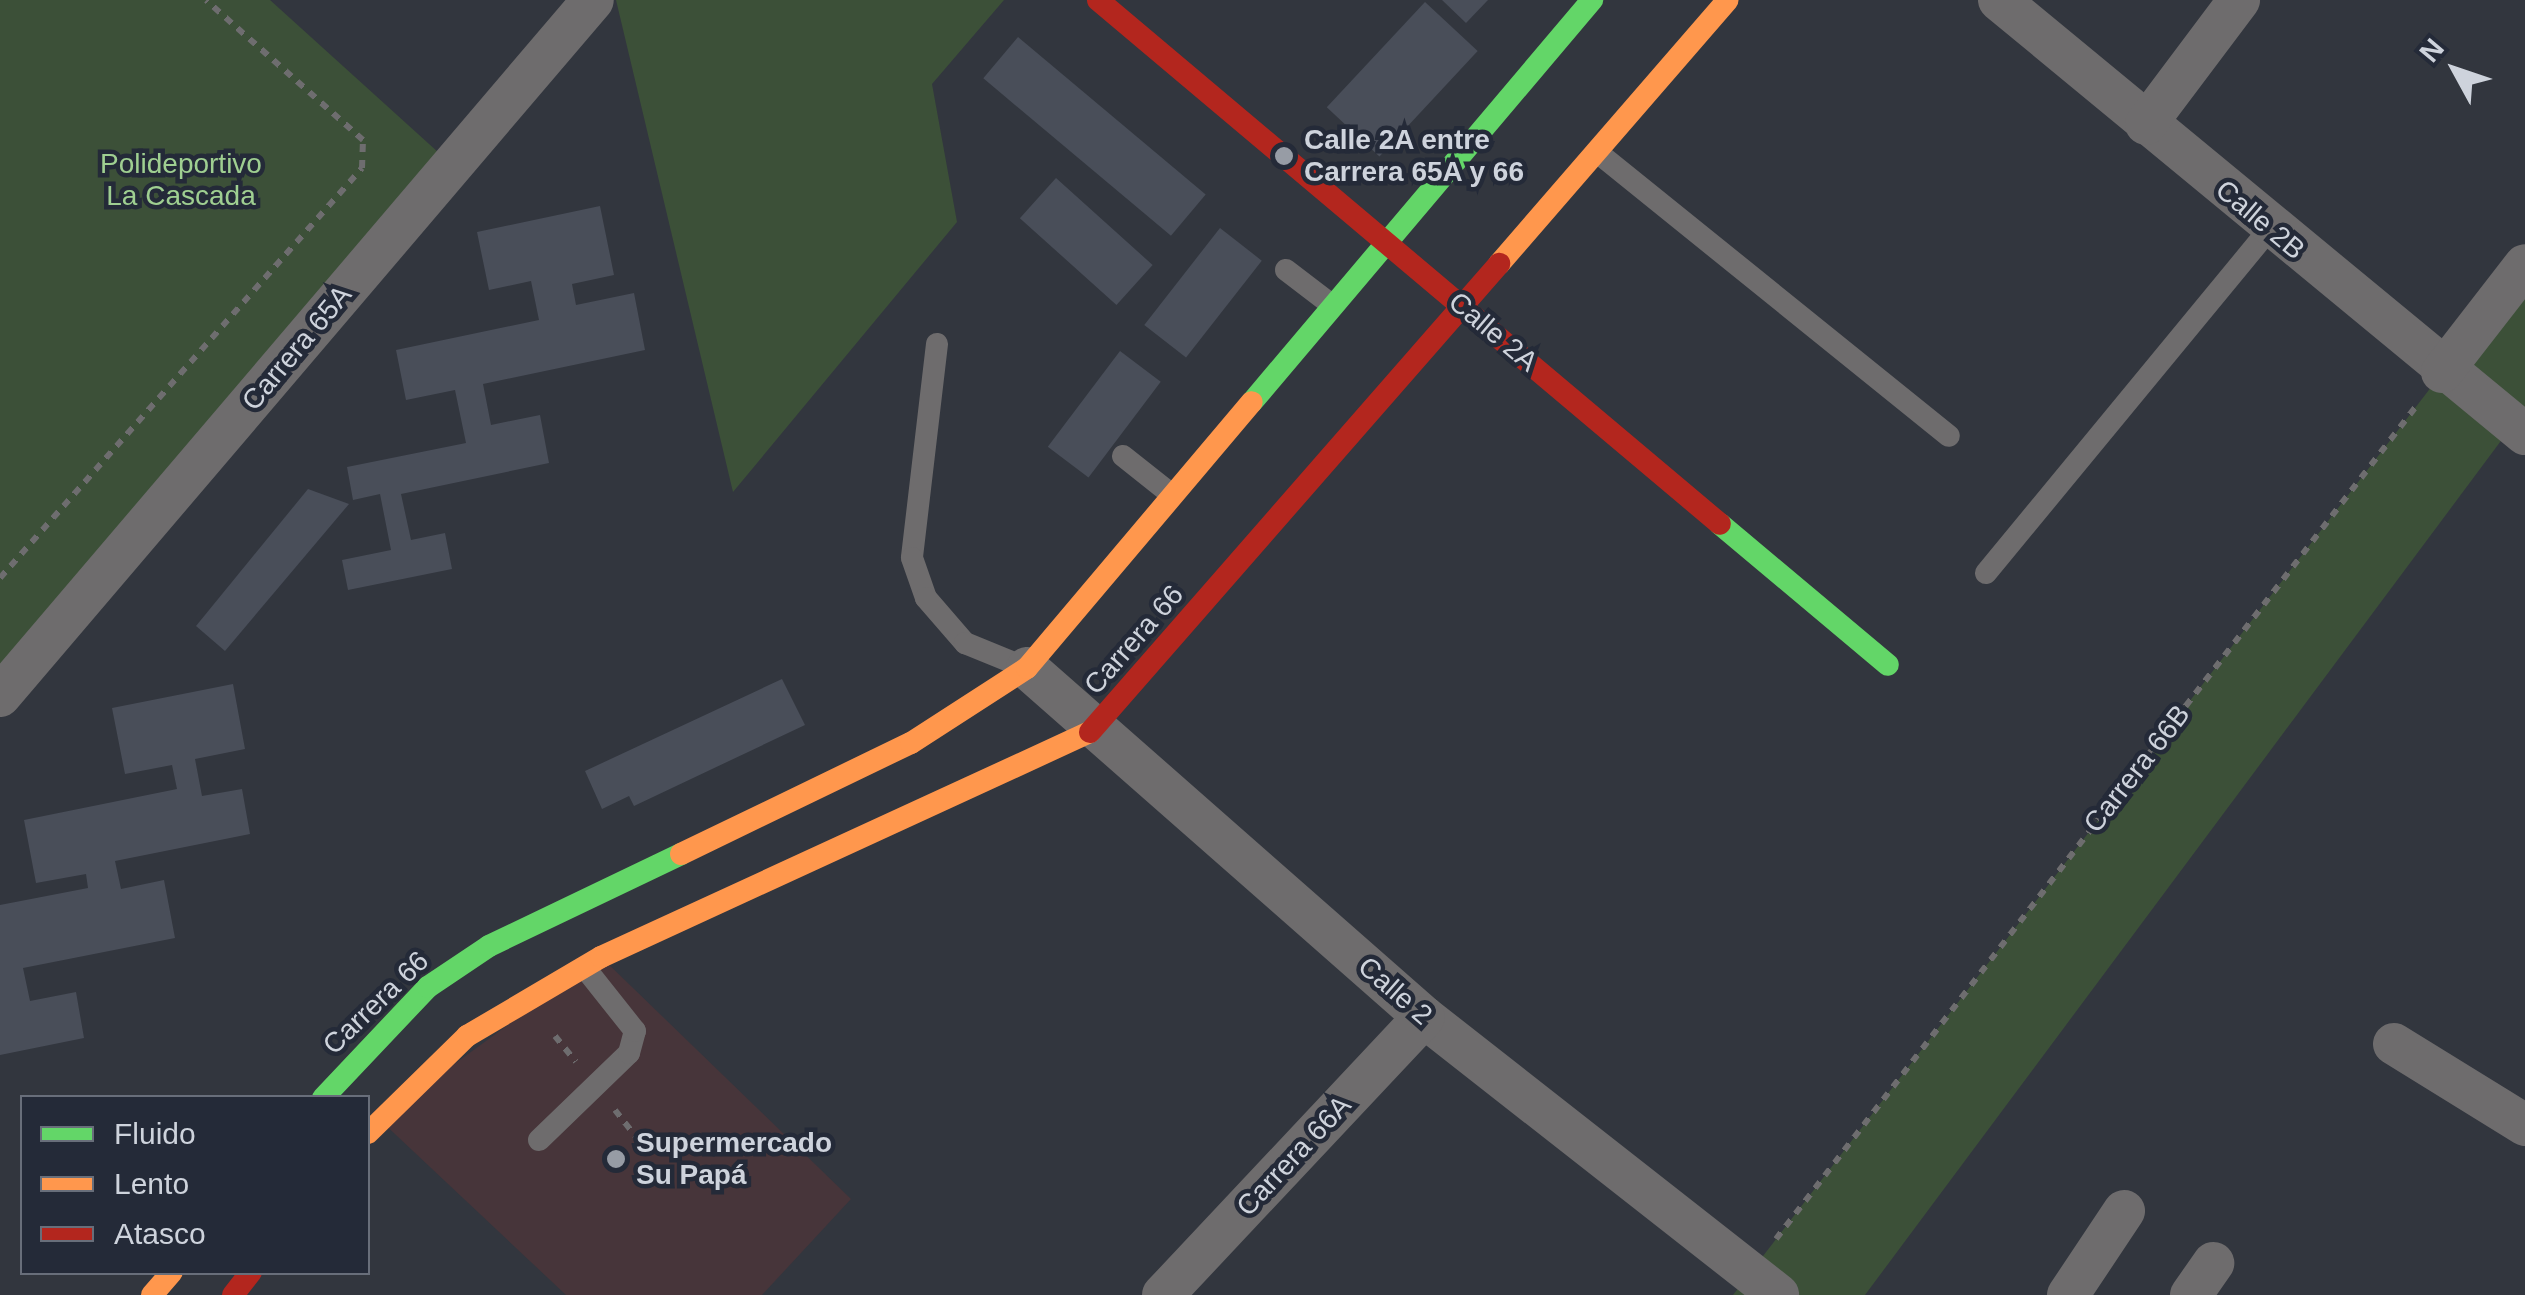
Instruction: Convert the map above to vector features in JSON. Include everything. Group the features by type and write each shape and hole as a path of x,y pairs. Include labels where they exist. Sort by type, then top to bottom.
{"main road":[{"name":"Calle 2A","path":"1098,0 1888,665"},
{"name":"Carrera 66","path":"325,1095 428,987 489,946 910,742 1027,668 1592,0"},
{"name":"Carrera 66","path":"370,1131 467,1036 585,968 1096,730 1728,0"},
{"path":"152,1295 169,1275"},
{"path":"233,1295 250,1275"}],"street":[{"name":"Carrera 65A","path":"0,696 593,0"},
{"name":"Calle 2B","path":"1999,0 2442,372 2525,434"},
{"path":"2146,124 2239,0"},
{"path":"2442,372 2525,265"},
{"name":"Calle 2","path":"1027,668 1424,1017 1764,1284"},
{"name":"Carrera 66A","path":"1164,1295 1424,1017"},
{"path":"2394,1044 2525,1125"},
{"path":"2068,1295 2124,1211"}],"lane":[{"path":"1597,152 1948,436"},
{"path":"1986,573 2270,228"},
{"path":"1286,270 1332,306"},
{"path":"937,344 912,558 926,598 965,643 1027,668"},
{"path":"1124,456 1172,496"},
{"path":"539,1140 632,1042 635,1032 585,968"}],"path":[{"path":"0,578 362,168 362,140 206,0"},
{"name":"Carrera 66B","path":"1764,1284 2442,372"}],"shaded area":[{"name":"Supermercado Su Papá","path":"601,957 851,1199 762,1295 566,1295 379,1119"}],"green space":[{"name":"Polideportivo La Cascada","path":"0,0 270,0 439,153 0,667"},
{"path":"616,0 1004,0 932,84 957,222 733,492"},
{"path":"2525,265 2525,434 2512,426 1865,1295 1733,1295"}],"building":[{"path":"1442,0 1488,0 1466,23"},
{"path":"1425,2 1478,51 1379,156 1327,107"},
{"path":"1018,37 1206,194 1171,236 983,78"},
{"path":"1056,178 1153,265 1116,305 1020,218"},
{"path":"600,206 614,275 572,284 576,305 634,293 645,350 483,384 491,425 540,415 549,463 401,494 411,540 445,533 452,569 348,590 342,560 391,550 380,494 353,500 347,467 466,443 455,390 406,400 396,350 539,320 531,281 489,290 477,232"},
{"path":"1220,228 1262,261 1186,358 1144,325"},
{"path":"1120,351 1161,382 1089,478 1048,447"},
{"path":"308,489 349,504 225,651 196,626"},
{"path":"782,679 805,725 634,806 629,796 602,809 585,771"},
{"path":"233,684 245,749 195,759 202,796 242,789 250,834 115,861 121,889 164,880 175,938 23,968 30,1001 76,992 84,1038 0,1055 0,905 88,888 86,874 36,883 24,820 177,789 172,765 125,774 112,708"}],"traffic: fast":[{"path":"1252,402 1592,0"},
{"path":"1720,524 1888,665"},
{"path":"326,1095 428,987 489,946 681,854"}],"traffic: slow":[{"path":"1499,264 1728,0"},
{"path":"681,854 911,743 1027,668 1252,402"},
{"path":"370,1131 467,1036 601,957 1090,732"},
{"path":"152,1295 169,1275"}],"traffic: jam":[{"path":"1098,0 1720,524"},
{"path":"1090,732 1499,264"},
{"path":"233,1295 249,1275"}],"place":[{"name":"Calle 2A entre Carrera 65A y 66","path":"1284,156"},
{"name":"Supermercado Su Papá","path":"616,1159"}]}
